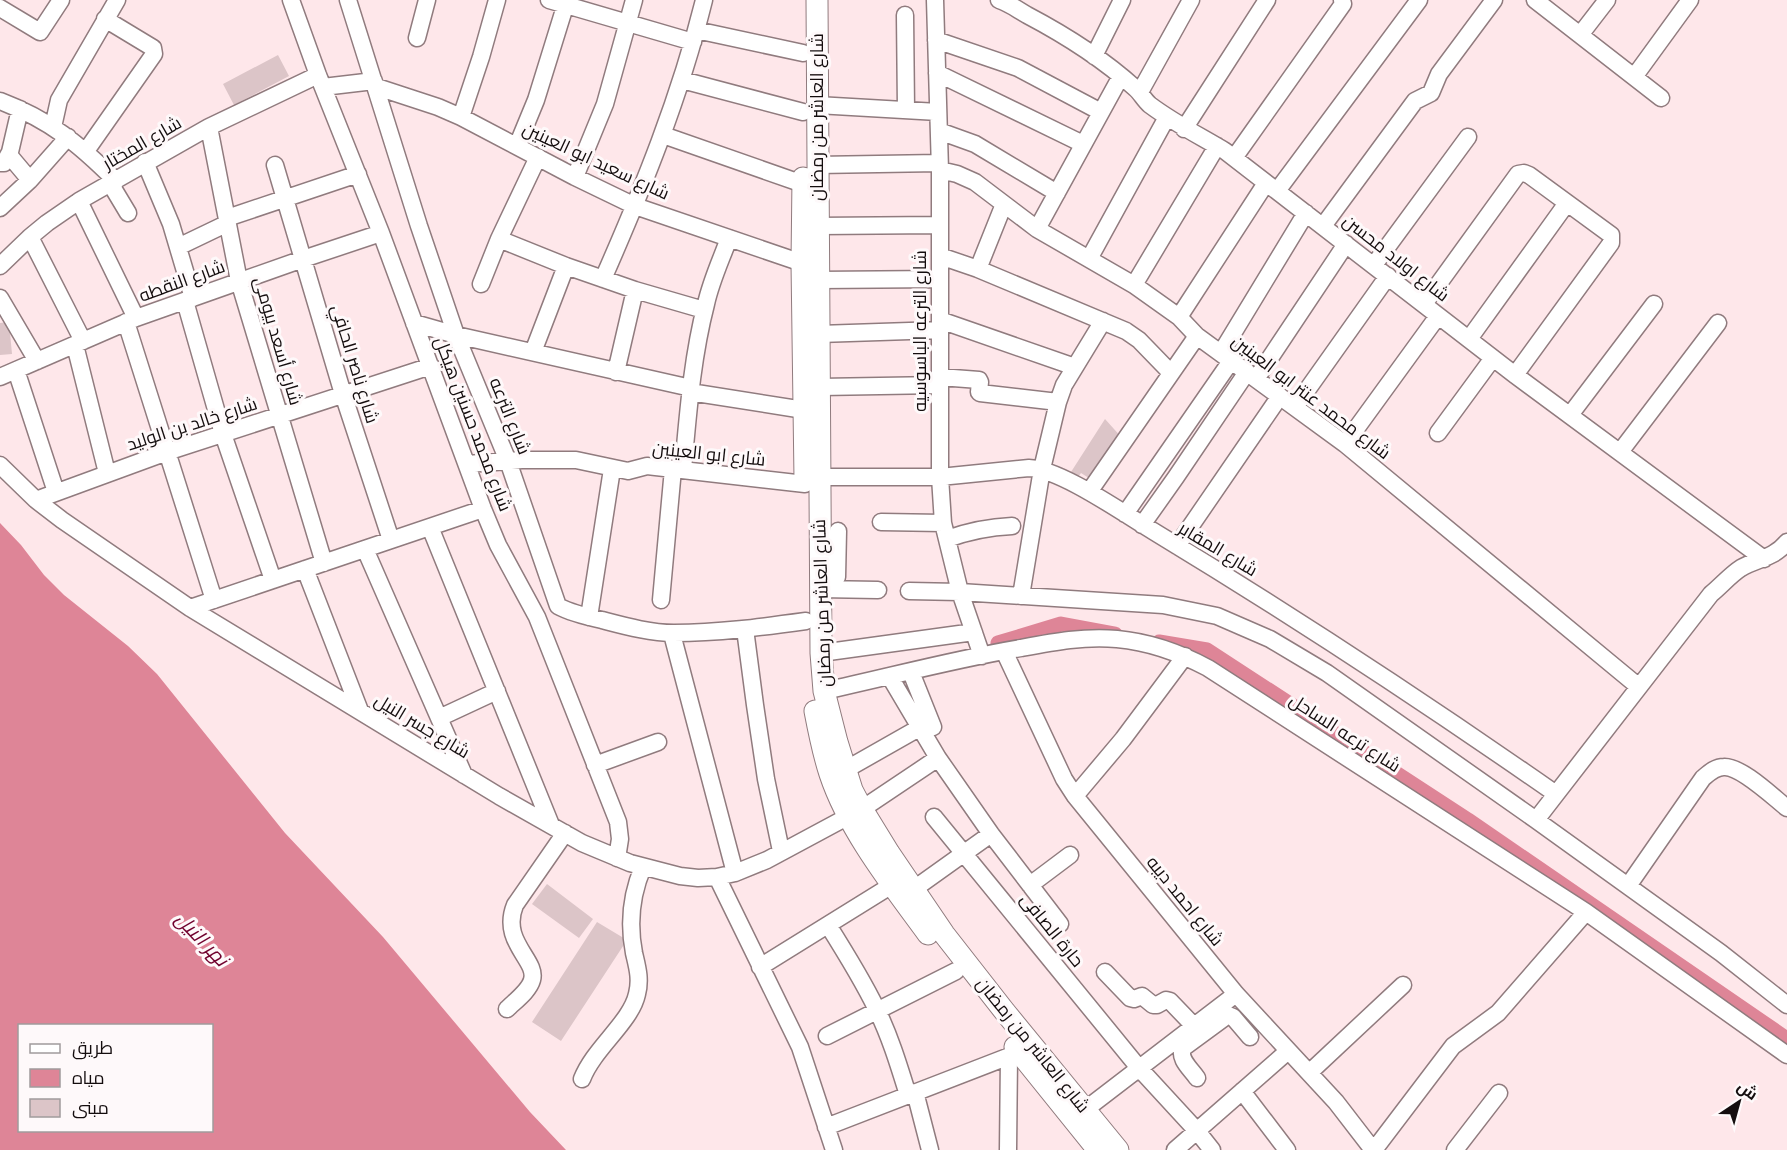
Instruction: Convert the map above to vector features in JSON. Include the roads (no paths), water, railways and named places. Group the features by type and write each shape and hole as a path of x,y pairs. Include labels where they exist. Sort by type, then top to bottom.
{"main road":[{"name":"شارع العاشر من رمضان","path":"804,0 803,53 817,165 820,387 812,481 806,621 807,660 811,694 830,774 855,813 914,889 944,934 1118,1150"},
{"name":"شارع العاشر من رمضان","path":"817,0 803,184 802,263 804,410 812,481 831,539 821,653 824,691 855,813 892,885 1014,1054 1098,1150"}],"street":[{"path":"0,8 40,32 61,0"},
{"path":"53,127 59,100 117,0"},
{"name":"شارع محمد حسنين هيكل","path":"291,0 320,81 381,233 483,509 498,545 537,617 618,822 620,839 617,858"},
{"name":"شارع الترعه","path":"348,0 456,335 508,461 556,603 562,608 589,617 672,634 806,621"},
{"path":"417,38 427,0"},
{"path":"461,117 497,0"},
{"path":"549,0 566,2 628,22 695,36 803,53"},
{"path":"576,177 605,104 634,0"},
{"path":"603,279 663,135 682,80 704,0"},
{"name":"شارع الترعه الباسوسيه","path":"935,0 940,166 940,477 945,531 960,592 982,656"},
{"name":"شارع اولاد محسن","path":"999,0 1011,5 1022,5 1121,76 1140,92 1147,103 1184,129 1217,146 1234,158 1492,358 1764,559"},
{"path":"1094,57 1122,0"},
{"path":"1140,92 1191,0"},
{"path":"1184,129 1267,0"},
{"path":"1234,158 1343,4 1342,0"},
{"path":"1179,317 1271,187 1419,0"},
{"path":"1323,226 1416,101 1431,93 1439,74 1494,0"},
{"path":"1535,0 1661,98"},
{"path":"1580,35 1607,0"},
{"path":"1634,77 1690,0"},
{"path":"516,146 536,100 566,2"},
{"path":"905,15 906,110"},
{"path":"86,151 154,54 153,48 105,20"},
{"path":"936,40 1018,68 1101,112"},
{"path":"937,73 1083,144"},
{"path":"1038,229 1121,76"},
{"path":"682,80 810,108 938,112"},
{"name":"شارع المختار","path":"0,266 46,223 79,201 209,127 320,81 375,84"},
{"name":"شارع سعيد ابو العينين","path":"375,84 461,117 635,206 802,263"},
{"path":"0,101 53,127 86,151 113,182 128,213"},
{"path":"20,109 4,159 30,180"},
{"path":"1089,259 1167,117"},
{"name":"شارع أسعد بيومى","path":"209,127 240,281 324,563"},
{"path":"939,131 975,144 1057,193"},
{"path":"663,135 803,184"},
{"path":"0,208 30,180 68,137"},
{"path":"1374,265 1468,137"},
{"path":"1134,285 1217,146"},
{"path":"482,284 499,239 538,157"},
{"path":"145,162 171,224 223,434 273,580"},
{"name":"شارع ناصر الحافي","path":"275,165 343,394 391,540"},
{"name":"شارع محمد عنتر ابو العينين","path":"817,165 940,166 975,182 1038,229 1134,285 1179,317 1197,336 1345,444 1638,687"},
{"path":"178,247 227,220 358,174"},
{"path":"1424,304 1518,174 1529,175 1611,235 1613,240 1611,243 1515,375"},
{"path":"79,201 131,320 167,452 214,600"},
{"path":"1468,339 1567,203"},
{"path":"978,269 1004,204"},
{"path":"1125,514 1226,357 1306,213"},
{"path":"818,226 940,225"},
{"name":"شارع النقطه","path":"0,377 131,320 381,233"},
{"path":"30,237 79,343 107,473"},
{"path":"661,600 678,469 704,310 729,238"},
{"path":"499,239 566,267 704,310"},
{"path":"1142,525 1346,244"},
{"path":"940,256 978,269 1126,332 1139,340 1171,374"},
{"path":"533,352 566,267"},
{"path":"1295,407 1388,276"},
{"path":"818,280 940,279"},
{"path":"616,372 634,290"},
{"path":"0,298 37,361"},
{"path":"1570,415 1654,303"},
{"path":"1345,444 1438,315"},
{"path":"1021,596 1042,469 1058,402 1064,385 1103,321"},
{"path":"414,323 690,390 804,410"},
{"path":"1620,452 1718,323"},
{"path":"819,334 940,325 1075,367"},
{"path":"1089,492 1197,336"},
{"path":"1437,433 1492,358"},
{"name":"شارع خالد بن الوليد","path":"36,500 167,452 430,366"},
{"path":"16,370 56,492"},
{"path":"820,387 979,381 980,393 1058,402"},
{"path":"1177,546 1280,396"},
{"name":"شارع ابو العينين","path":"467,465 508,461 576,460 628,471 645,465 812,481"},
{"name":"شارع جسر النيل","path":"0,465 36,500 62,520 190,608 464,775 582,843 643,867 698,878 735,873 767,860 855,813 938,758"},
{"name":"شارع المقابر","path":"812,481 940,477 1029,468 1042,469 1089,492 1292,616 1472,735 1556,794"},
{"path":"589,617 612,469"},
{"path":"190,608 483,509"},
{"path":"881,522 968,532 990,527 1012,526"},
{"path":"430,527 496,691 558,829 512,913 512,930 531,969 532,977 529,986 507,1010"},
{"path":"1536,820 1711,594 1741,568 1764,559 1781,549 1787,542"},
{"path":"365,549 464,775"},
{"path":"305,569 360,711"},
{"path":"828,585 878,590"},
{"name":"شارع ترعه الساحل","path":"909,591 960,592 1163,605 1217,616 1270,639 1318,667 1536,820 1721,953 1787,1005"},
{"path":"745,628 766,778 782,851"},
{"path":"821,653 974,632"},
{"path":"672,634 735,873"},
{"name":"شارع ترعه الساحل","path":"824,691 1004,651 1070,639 1118,639 1141,642 1185,656 1208,668 1586,912 1787,1055"},
{"name":"شارع احمد ديبه","path":"1004,651 1064,779 1075,796 1236,994 1336,1102 1374,1150"},
{"path":"1075,796 1123,740 1185,656"},
{"path":"911,672 926,728 938,758 991,834 1060,924"},
{"path":"890,677 926,728"},
{"path":"439,718 496,691"},
{"path":"845,770 926,728"},
{"path":"595,765 658,742"},
{"path":"1628,886 1703,778 1712,770 1724,767 1735,769 1787,808"},
{"name":"حارة الصافى","path":"934,818 1139,1068 1212,1150"},
{"path":"914,889 991,834"},
{"path":"1030,885 1070,855"},
{"path":"582,1078 592,1059 632,1008 638,994 639,977 630,913 643,867"},
{"path":"717,877 800,1047 834,1150"},
{"path":"760,967 892,885"},
{"path":"1374,1150 1453,1046 1498,1013 1586,912"},
{"path":"828,925 854,966 877,1010 912,1094 930,1150"},
{"path":"826,1036 956,971"},
{"path":"1105,972 1130,998 1142,996 1153,1005 1166,1000 1170,1001 1202,1025"},
{"path":"1309,1073 1403,985"},
{"path":"1086,1109 1139,1068 1202,1025 1236,994"},
{"path":"1197,1078 1182,1058 1181,1051 1202,1025 1228,1015 1233,1017 1246,1032 1256,1017"},
{"path":"1175,1150 1288,1051"},
{"path":"826,1127 1014,1054 1008,1150"},
{"path":"1242,1091 1287,1150"},
{"path":"1455,1150 1499,1093"}],"water":[{"name":"نهر النيل","path":"0,523 64,595 128,646 157,674 285,833 383,937 530,1112 566,1150 0,1150"}],"waterway":[{"path":"998,643 1061,624 1115,634"},
{"path":"1159,642 1207,650 1468,820 1787,1039"}]}
